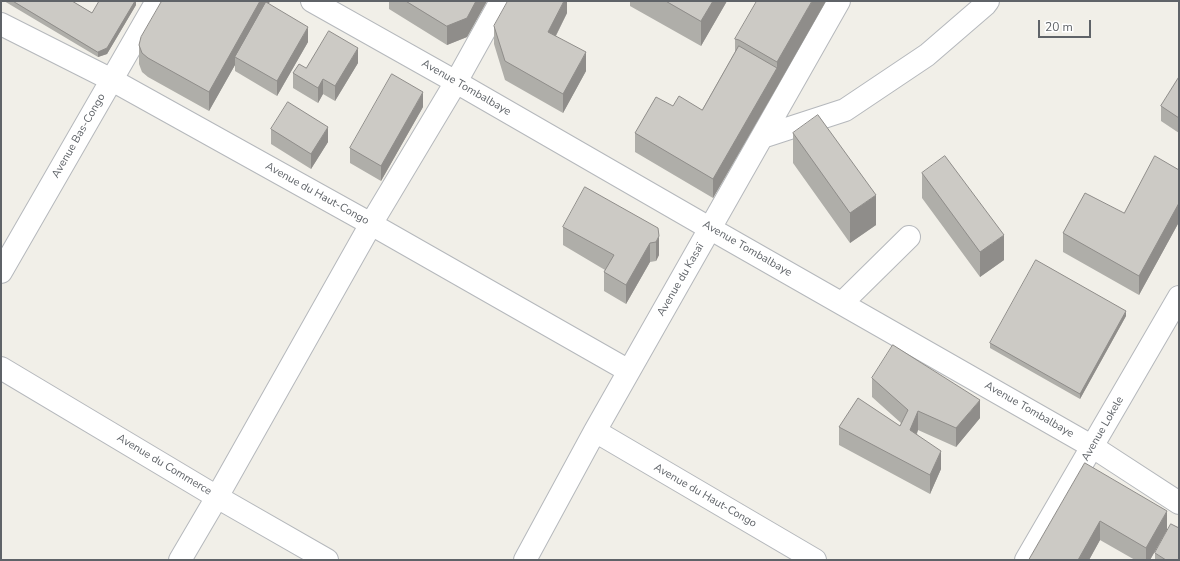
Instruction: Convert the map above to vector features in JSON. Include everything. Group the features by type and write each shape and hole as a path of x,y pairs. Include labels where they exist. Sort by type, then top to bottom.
{"street":[{"name":"Avenue Bas-Congo","path":"1,272 157,1"},
{"name":"Avenue Tombalbaye","path":"312,1 1093,447 1179,503"},
{"path":"180,560 371,224 456,82 501,1"},
{"name":"Avenue du Kasaï","path":"525,560 595,431 839,1"},
{"path":"762,137 845,110 926,55 988,1"},
{"name":"Avenue du Haut-Congo","path":"1,24 112,80 371,224 629,371"},
{"path":"842,303 909,237"},
{"name":"Avenue Lokele","path":"1026,560 1179,297"},
{"name":"Avenue du Commerce","path":"1,368 217,497 327,560"},
{"name":"Avenue du Haut-Congo","path":"595,431 815,560"}],"building":[{"path":"13,1 72,1 92,13 99,1 135,1 107,48 98,52"},
{"path":"162,1 260,1 209,92 148,58 142,53 139,45 141,37"},
{"path":"406,1 476,1 467,18 447,26"},
{"path":"508,1 564,1 548,32 586,52 563,94 505,61 494,26"},
{"path":"666,1 713,1 701,21"},
{"path":"757,1 812,1 777,62 735,39"},
{"path":"266,2 308,27 277,81 235,57"},
{"path":"329,31 358,48 335,86 323,79 318,88 293,73 299,64 306,68"},
{"path":"739,46 777,68 713,179 635,133 656,97 673,106 679,96 702,110"},
{"path":"392,74 423,92 381,166 350,148"},
{"path":"1179,77 1179,118 1161,106"},
{"path":"288,102 328,127 311,154 271,129"},
{"path":"818,115 876,195 850,213 793,133"},
{"path":"945,156 1004,235 980,252 922,173"},
{"path":"1155,156 1179,170 1179,203 1139,276 1063,233 1085,193 1124,213"},
{"path":"585,187 658,228 659,236 656,242 650,243 626,285 604,272 614,255 563,227"},
{"path":"1036,260 1126,311 1080,394 990,343"},
{"path":"893,345 980,400 956,428 918,411 910,430 941,451 930,475 839,427 858,398 900,426 908,410 872,378"},
{"path":"1085,463 1167,511 1146,548 1100,521 1078,560 1029,560"},
{"path":"1171,524 1179,528 1179,560 1166,560 1155,553"}]}
